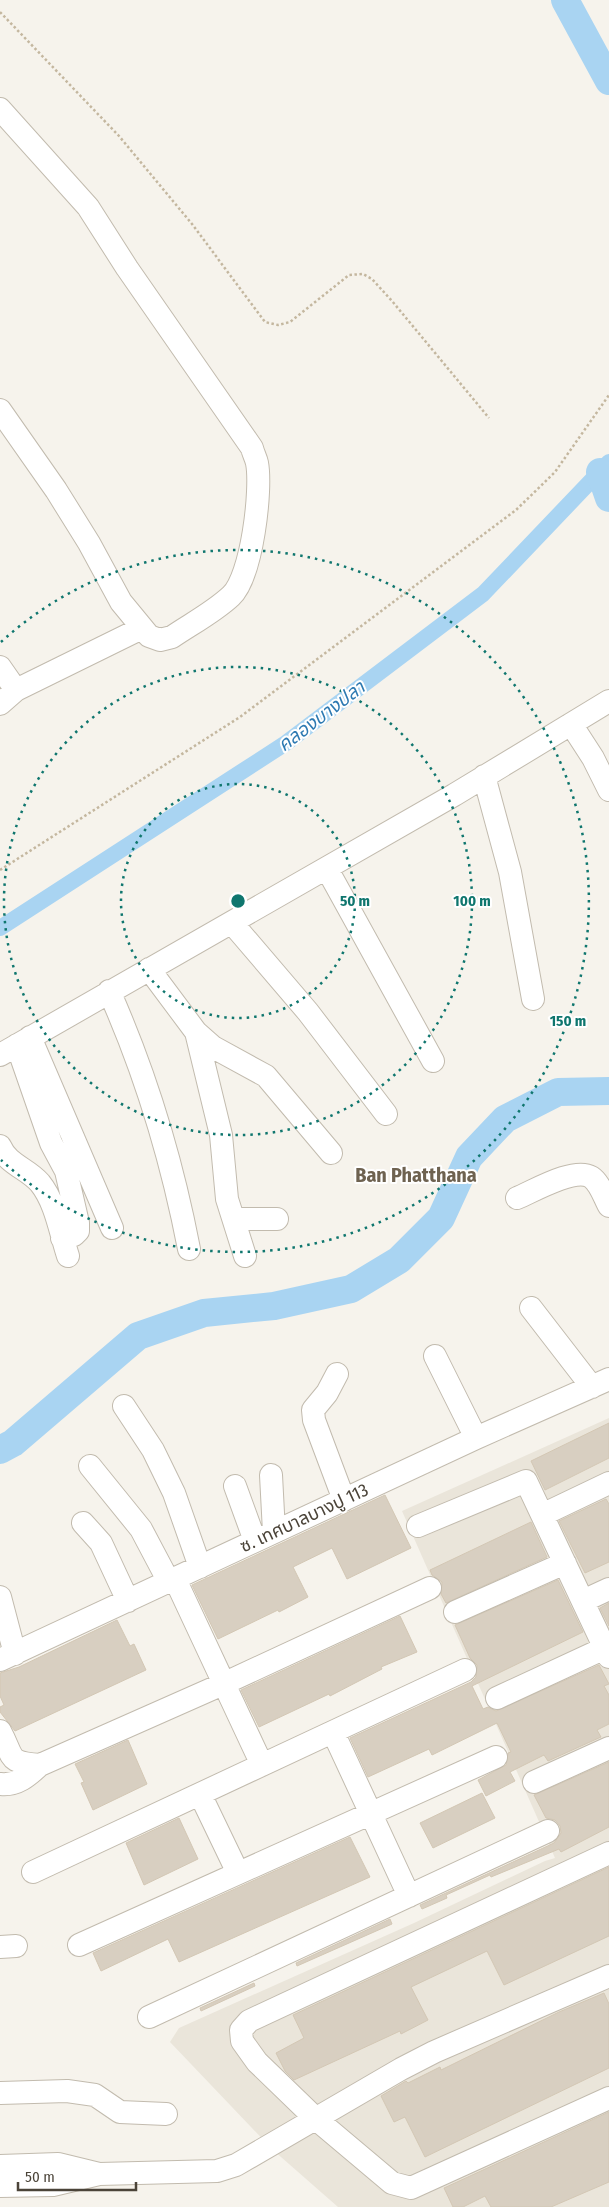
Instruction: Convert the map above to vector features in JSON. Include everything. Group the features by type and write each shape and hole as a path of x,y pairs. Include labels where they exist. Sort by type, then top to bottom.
{"street":[{"path":"0,110 88,207 127,268 252,448 257,463 254,535 247,564 240,582 232,595 172,637 160,640 149,636 121,602 56,490 0,410"},
{"path":"0,667 8,697 142,628"},
{"path":"16,1046 327,868 609,701"},
{"path":"571,724 593,758 609,790"},
{"path":"484,776 510,872 534,999"},
{"path":"327,868 434,1061"},
{"path":"232,923 308,1012 386,1114"},
{"path":"149,969 196,1032 213,1047 266,1076 331,1153"},
{"path":"110,991 130,1037 173,1172 189,1249"},
{"path":"196,1032 221,1135 224,1183 245,1256"},
{"path":"16,1046 112,1228"},
{"path":"0,1146 12,1164 39,1182 47,1193 65,1247 78,1231 78,1223 66,1171 51,1143 16,1046"},
{"path":"517,1198 569,1175 582,1174 591,1177 600,1187 609,1206"},
{"path":"234,1219 277,1219"},
{"path":"531,1308 600,1383"},
{"path":"435,1356 476,1438"},
{"path":"337,1374 327,1393 313,1410 317,1429 344,1500"},
{"name":"ซ. เทศบาลบางปู 113","path":"7,1657 476,1438 600,1383"},
{"path":"124,1406 153,1450 174,1493 200,1567"},
{"path":"90,1466 141,1529 172,1580 262,1765"},
{"path":"264,1537 271,1475"},
{"path":"418,1526 526,1481 607,1653 497,1698"},
{"path":"542,1515 609,1483"},
{"path":"235,1486 264,1537"},
{"path":"82,1523 101,1542 128,1601"},
{"path":"455,1612 565,1563"},
{"path":"0,1784 16,1782 26,1777 40,1765 223,1684 430,1588"},
{"path":"583,1601 609,1589"},
{"path":"0,1597 7,1657"},
{"path":"33,1872 465,1670"},
{"path":"0,1731 13,1759 18,1763 40,1765"},
{"path":"333,1732 409,1896"},
{"path":"534,1782 609,1748"},
{"path":"79,1945 496,1757"},
{"path":"200,1794 238,1874"},
{"path":"149,2017 548,1831"},
{"path":"609,1853 249,2021 241,2030 242,2041 257,2062 316,2119 392,2183 411,2188 609,2098"},
{"path":"0,2186 53,2185 99,2174 217,2171 236,2165 401,2069 434,2052 609,1976"},
{"path":"0,2093 67,2091 94,2095 120,2112 166,2114"},
{"path":"0,2166 58,2164 99,2174"}],"path":[{"path":"0,12 119,136 192,224 264,322 278,325 290,322 349,275 363,274 372,279 392,301 489,418"},
{"path":"0,870 240,717 516,510 556,472 609,395"}],"shaded area":[{"path":"609,1418 609,2207 338,2207 273,2150 170,2042 179,2028 555,1858 402,1511"}],"building":[{"path":"609,1423 609,1458 545,1490 531,1461"},
{"path":"385,1495 411,1548 347,1579 332,1548 293,1567 308,1597 218,1639 192,1585"},
{"path":"606,1499 609,1504 609,1562 585,1573 559,1521"},
{"path":"531,1522 547,1557 446,1603 441,1594 442,1582 432,1575 430,1570"},
{"path":"558,1580 583,1632 472,1686 483,1709 488,1707 496,1711 599,1665 609,1684 604,1686 609,1695 609,1724 597,1730 601,1737 548,1761 544,1755 510,1772 515,1781 486,1796 478,1780 506,1765 508,1753 511,1752 497,1723 432,1755 429,1749 368,1777 350,1738 471,1682 476,1677 477,1665 470,1658 455,1625"},
{"path":"609,1603 609,1626 600,1608"},
{"path":"400,1616 417,1652 381,1667 382,1669 330,1696 329,1694 259,1727 241,1690"},
{"path":"117,1620 130,1646 134,1644 146,1670 15,1731 0,1712 0,1707 4,1705 0,1696 0,1673 19,1667"},
{"path":"128,1740 147,1784 93,1810 81,1783 84,1782 75,1764"},
{"path":"609,1762 609,1827 561,1852 559,1849 491,1877 490,1875 446,1895 447,1898 422,1909 420,1905 554,1843 561,1833 560,1826 555,1820 546,1818 534,1795"},
{"path":"482,1793 495,1818 433,1848 420,1823"},
{"path":"179,1818 198,1859 144,1885 126,1843"},
{"path":"350,1837 370,1877 179,1962 168,1939 101,1971 93,1953"},
{"path":"609,1867 609,1936 504,1985 487,1951 411,1987 428,2020 401,2034 400,2031 294,2080 285,2071 276,2053 304,2038 293,2015"},
{"path":"390,1919 392,1924 297,1966 296,1963"},
{"path":"254,1983 255,1986 201,2011 200,2008"},
{"path":"604,1993 609,2004 609,2068 425,2157 405,2117 394,2122 381,2096 406,2081 408,2083 440,2067 441,2070 559,2012"},
{"path":"609,2112 609,2182 551,2207 491,2207 485,2196 463,2207 453,2207 444,2188"}],"waterway":[{"path":"565,0 609,81"},
{"name":"คลองบางปลา","path":"0,928 286,743 483,594 609,462"},
{"path":"600,472 609,498"},
{"path":"0,1450 13,1443 138,1336 204,1313 274,1306 351,1289 399,1260 441,1218 469,1157 505,1119 558,1092 609,1091"}],"district":[{"name":"Ban Phatthana","path":"416,1175"}]}
